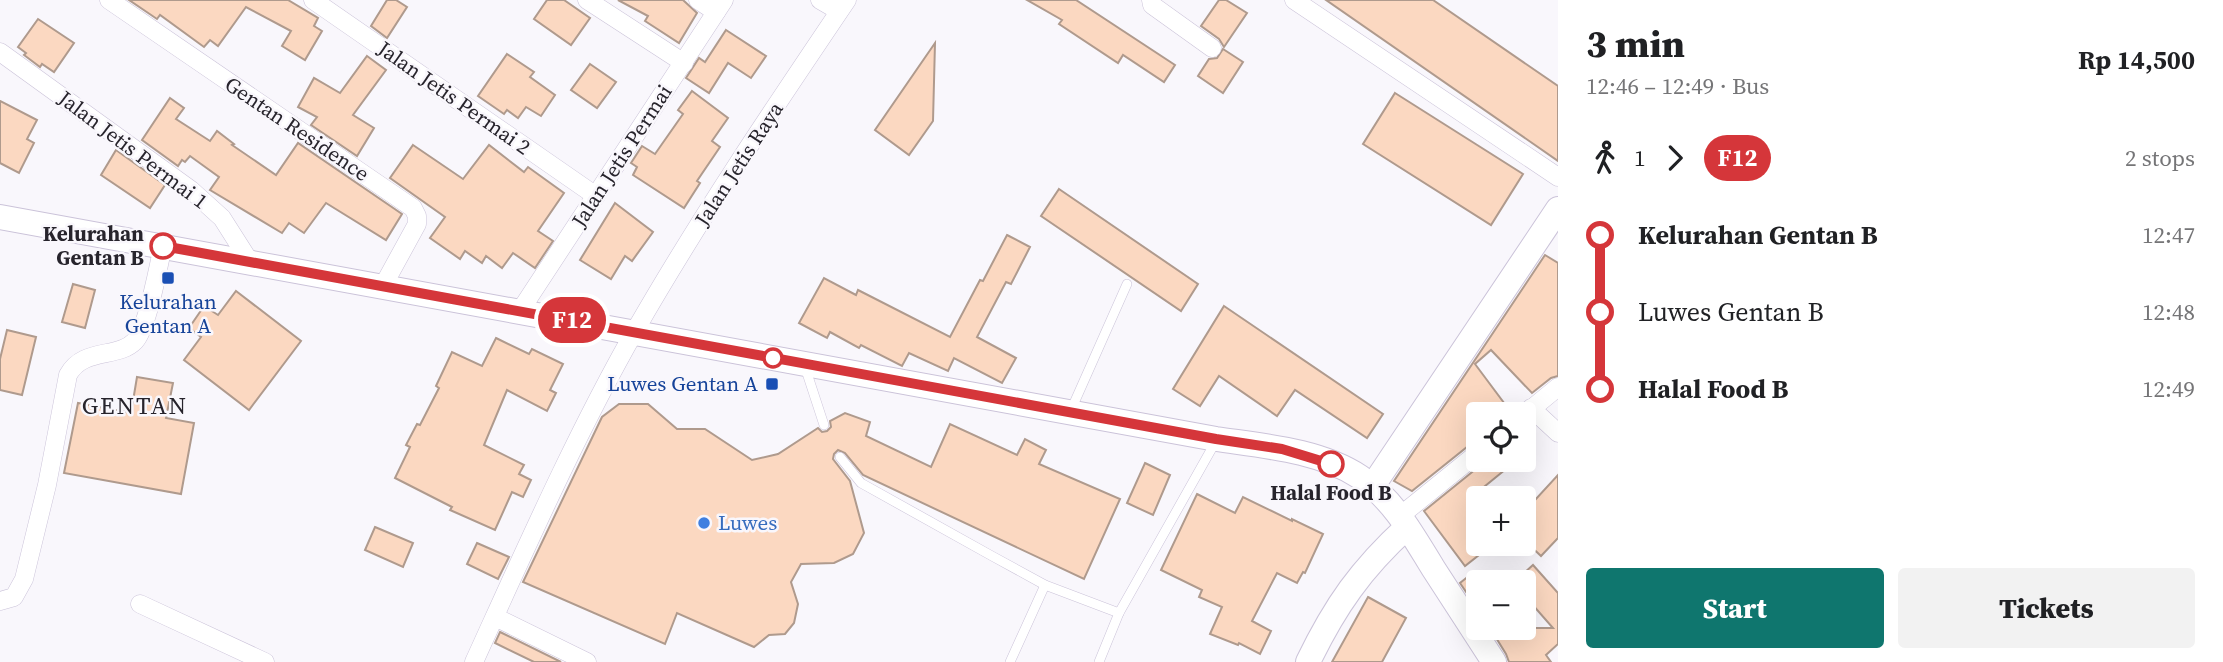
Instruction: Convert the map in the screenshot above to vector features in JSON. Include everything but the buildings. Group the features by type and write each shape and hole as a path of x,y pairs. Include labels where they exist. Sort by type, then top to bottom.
{"main road":[{"path":"1373,487 1558,209"},
{"path":"0,217 1282,449 1309,457 1339,467 1388,499 1491,661"},
{"path":"1308,662 1335,609 1403,521"}],"street":[{"name":"Gentan Residence","path":"109,0 413,208 417,224 383,286"},
{"name":"Jalan Jetis Permai 2","path":"313,0 596,196"},
{"path":"587,0 684,63"},
{"path":"698,0 720,6"},
{"path":"820,0 843,6"},
{"path":"1151,0 1152,5 1212,48"},
{"path":"1294,0 1558,177"},
{"name":"Jalan Jetis Permai","path":"520,311 720,6"},
{"name":"Jalan Jetis Raya","path":"474,662 561,474 635,331 680,253 843,6"},
{"name":"Jalan Jetis Permai 1","path":"0,52 191,190 222,218 250,262"},
{"path":"0,601 14,597 24,579 47,485 68,374 77,363 86,358 130,345 136,339 144,325 163,246"},
{"path":"1536,405 1558,387"},
{"path":"1536,418 1558,433"},
{"path":"1403,521 1466,464"},
{"path":"140,604 265,662"},
{"path":"495,617 587,662"}],"lane":[{"path":"1071,411 1127,284"},
{"path":"804,364 824,425"},
{"path":"1099,662 1119,613 1216,439"},
{"path":"840,457 861,483 1045,585 1119,613"},
{"path":"1010,662 1045,585"}],"bus line":[{"name":"F12","path":"163,246 1282,449 1331,464"}],"place":[{"name":"Kelurahan Gentan B","path":"163,246"},
{"name":"Kelurahan Gentan A","path":"168,278"},
{"name":"Luwes Gentan A","path":"772,384"},
{"name":"Halal Food B","path":"1331,464"},
{"name":"Luwes","path":"704,523"}],"district":[{"name":"GENTAN","path":"135,406"}]}
